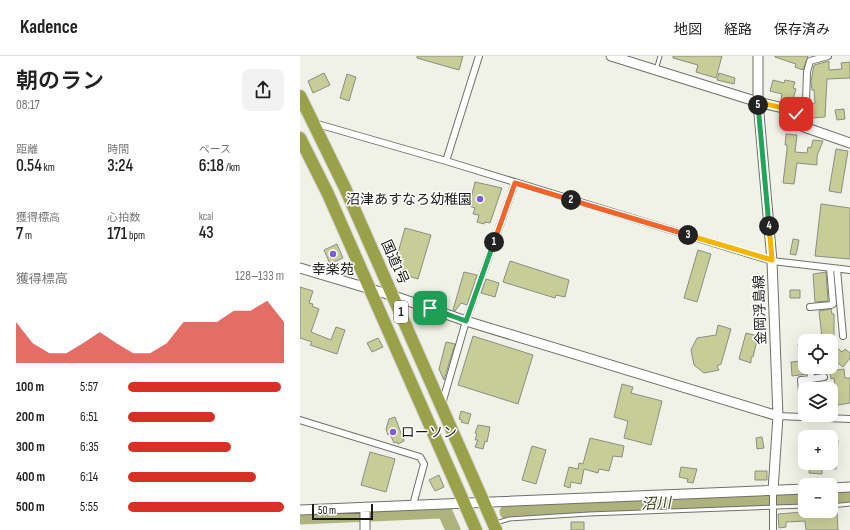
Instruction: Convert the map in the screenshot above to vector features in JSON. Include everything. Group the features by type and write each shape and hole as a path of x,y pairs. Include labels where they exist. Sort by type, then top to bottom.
{"highway":[{"name":"国道1号","path":"300,96 345,188 394,296 495,527"},
{"name":"1","path":"300,138 328,194 476,530"}],"street":[{"path":"446,161 479,56"},
{"path":"611,56 758,102 791,110 796,114 804,127 850,143"},
{"name":"金岡浮島線","path":"758,56 758,102 772,260 778,416 773,490"},
{"path":"796,114 806,102 807,72 810,61 828,56"},
{"path":"313,123 446,161 772,260 850,270"},
{"path":"442,404 466,321 515,183"},
{"path":"300,268 394,296 466,321 778,416 798,417"},
{"path":"810,307 833,304 830,268"},
{"path":"837,268 843,336"},
{"path":"811,374 811,379"},
{"path":"801,382 801,380 824,377"},
{"path":"838,418 850,419"},
{"path":"300,420 420,457 424,464 413,505"},
{"path":"838,488 850,487"},
{"path":"301,510 798,489"},
{"path":"773,490 773,530"},
{"path":"365,507 365,526"}],"lane":[{"path":"656,70 660,56"},
{"path":"838,505 850,504"},
{"path":"495,527 509,519 589,514 798,506"}],"building":[{"path":"417,56 463,56 459,70 417,58"},
{"path":"673,56 722,56 716,78 696,72 698,65 673,58"},
{"path":"775,56 808,56 803,70 795,67 796,64"},
{"path":"829,61 829,70 842,69 841,63 850,62 850,78 827,79 825,117 812,118 812,104 815,103 814,90 812,90 811,82 814,65"},
{"path":"324,73 330,85 313,93 308,81"},
{"path":"719,73 735,78 734,84 717,80"},
{"path":"347,74 356,77 349,101 340,98"},
{"path":"773,80 784,83 785,80 795,82 793,88 796,89 792,102 781,99 782,94 770,91"},
{"path":"844,109 845,119 837,120 835,110"},
{"path":"786,134 797,135 795,152 807,153 808,147 811,148 813,140 823,141 817,156 817,165 797,163 794,184 783,183 787,150 787,145 785,145"},
{"path":"836,149 848,151 841,193 829,191"},
{"path":"475,182 502,188 490,223 485,222 484,224 477,222 479,215 473,214 475,208 469,206"},
{"path":"821,204 850,208 850,259 815,256"},
{"path":"405,228 431,235 418,279 405,275 394,267"},
{"path":"793,239 799,240 796,255 790,254"},
{"name":"幸楽苑","path":"337,244 343,258 330,264 324,250"},
{"path":"698,250 711,254 697,302 684,298"},
{"path":"510,261 569,280 565,297 556,295 555,298 503,282"},
{"path":"464,272 477,275 467,305 461,303 455,311 453,310"},
{"path":"826,272 828,301 815,302 813,274"},
{"path":"486,279 499,283 495,297 481,293"},
{"path":"300,287 313,291 309,303 313,304 312,306 319,309 311,332 331,340 336,327 345,330 337,354 310,345 312,342 300,338"},
{"path":"790,290 800,290 800,298 790,298"},
{"path":"831,309 832,314 834,314 834,334 822,334 819,311"},
{"path":"718,325 731,329 721,364 717,366 719,370 704,373 694,365 691,350 697,338 716,335"},
{"path":"746,333 758,336 753,357 751,357 751,363 739,359"},
{"path":"473,336 533,355 518,404 458,385"},
{"path":"378,338 383,347 372,352 367,343"},
{"path":"446,342 455,344 444,380 439,369"},
{"path":"838,349 842,352 845,349 850,353 850,358 843,367 838,363"},
{"path":"798,361 798,374 806,374 792,376 791,362"},
{"path":"844,369 845,378 850,378 850,403 838,405 838,382 834,382 834,378 831,379 830,374 838,374 838,370"},
{"path":"622,384 633,387 631,393 662,401 651,445 624,438 628,421 614,417"},
{"path":"461,411 471,414 468,424 461,422 462,420 459,419"},
{"name":"ローソン","path":"395,417 404,441 398,444 397,442 394,443 390,434 388,435 386,429 389,419"},
{"path":"478,425 490,427 487,442 485,441 483,449 475,447 478,440 475,440 477,434 475,433"},
{"path":"762,437 764,448 757,449 756,438"},
{"path":"590,438 624,446 622,457 613,456 609,471 599,469 598,473 584,469 581,484 571,482 570,488 564,486 569,467 578,469 579,463 583,464"},
{"path":"532,446 546,450 536,484 522,480"},
{"path":"370,452 395,459 386,492 361,485"},
{"path":"681,467 697,469 693,483 687,482 688,479 679,477"},
{"path":"809,470 822,470 822,474 809,473"},
{"path":"755,471 767,471 767,480 755,480"},
{"path":"439,475 444,487 435,491 429,480"},
{"path":"798,512 798,518 837,518 838,530 806,530 805,521 786,522 786,527 779,528 778,514"},
{"path":"571,522 584,522 584,530 571,530"}],"waterway":[{"name":"沼川","path":"838,496 850,495"},
{"name":"沼川","path":"507,512 798,497"},
{"name":"沼川","path":"300,517 441,511 445,512 453,530"}],"place":[{"name":"沼津あすなろ幼稚園","path":"480,199"},
{"name":"幸楽苑","path":"333,254"},
{"name":"ローソン","path":"393,432"}],"route":[{"path":"430,308 466,321 515,183 772,260 758,102 791,110 796,114"}]}
